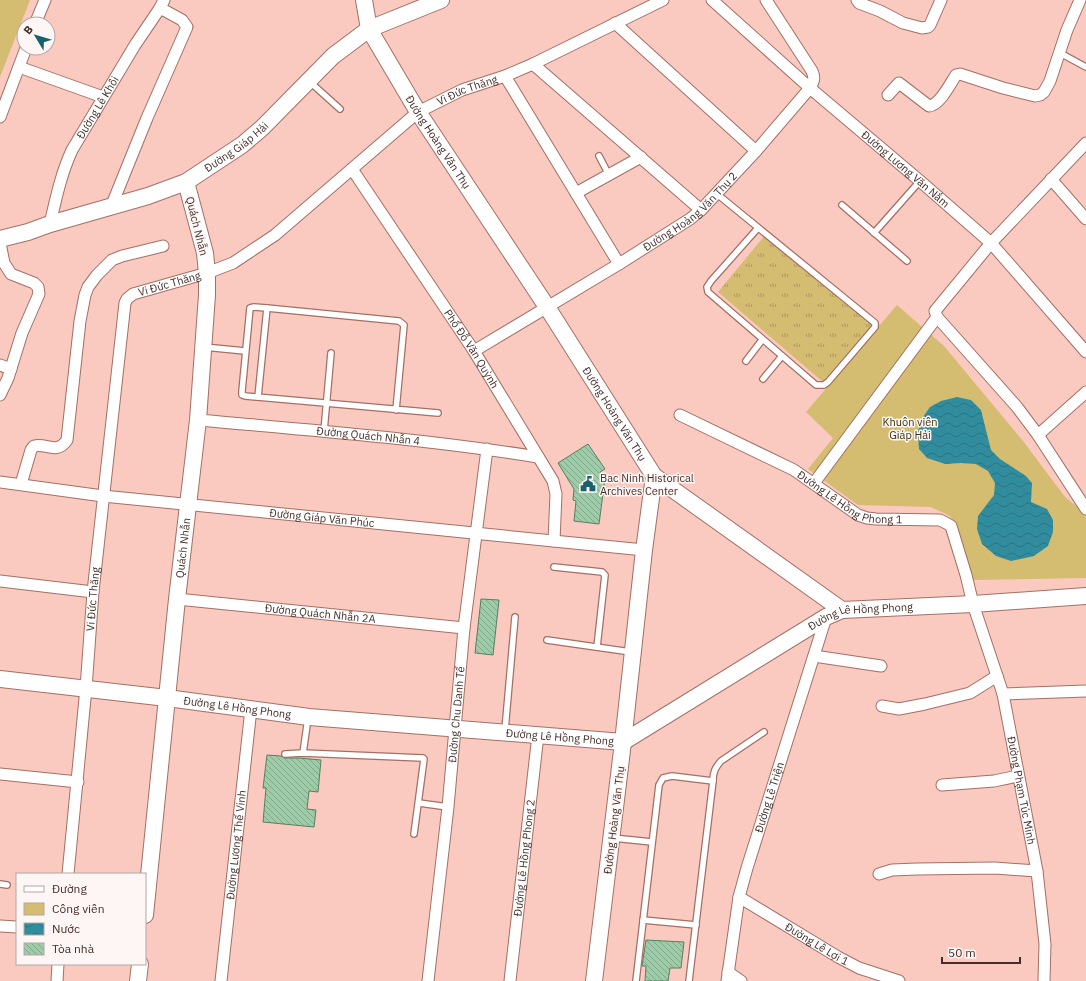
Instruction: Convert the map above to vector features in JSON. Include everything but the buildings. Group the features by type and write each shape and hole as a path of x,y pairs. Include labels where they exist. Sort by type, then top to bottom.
{"street":[{"path":"38,16 45,0"},
{"name":"Đường Hoàng Văn Thụ","path":"364,0 369,30 418,112 547,306 654,476 594,981"},
{"name":"Đường Giáp Hải","path":"0,239 148,196 186,182 242,145 262,128 333,56 369,30 441,0"},
{"name":"Vi Đức Thăng","path":"68,873 78,782 93,592 125,303 127,298 133,294 207,273 233,263 275,235 418,112 462,90 505,76 533,64 663,0"},
{"name":"Đường Lương Văn Nắm","path":"712,0 810,88 991,243 1086,352"},
{"path":"766,0 812,71 814,81 810,88"},
{"path":"857,0 859,3 880,11 903,23 922,28 930,25 941,0"},
{"path":"888,95 899,83 929,106 933,105 938,102 956,75 960,74 1003,88 1035,96 1040,95 1044,92 1050,81 1080,0"},
{"path":"111,207 147,118 187,27 182,20 162,4"},
{"name":"Đường Lê Khôi","path":"50,224 58,187 64,167 72,150 135,45 162,4"},
{"path":"615,23 756,151"},
{"path":"0,117 23,56"},
{"path":"533,64 701,210"},
{"path":"19,67 103,97"},
{"path":"505,76 619,264"},
{"name":"Đường Hoàng Văn Thụ 2","path":"474,351 619,264 690,219 717,194 810,88"},
{"path":"1086,143 991,243 935,311 937,317 1017,407 1038,435 1086,510"},
{"path":"576,193 641,157"},
{"name":"Phố Đỗ Văn Quỳnh","path":"352,169 474,351 553,481 555,486 556,508 554,541"},
{"path":"1051,179 1086,219"},
{"name":"Quách Nhẫn","path":"146,905 177,599 198,420 207,295 205,253 186,182"},
{"path":"0,243 4,263 11,274 34,283 38,287 39,294 22,334 5,367 8,378 0,395"},
{"path":"21,484 31,450 34,446 57,448 64,445 67,440 80,321 88,287 97,275 112,260 122,256 163,246"},
{"path":"814,483 937,317"},
{"path":"1038,435 1086,392"},
{"name":"Đường Lê Hồng Phong 1","path":"680,415 794,470 814,483 847,509 858,515 867,518 940,520 946,522 951,526 959,549 973,604"},
{"name":"Đường Quách Nhẫn 4","path":"198,420 324,431 487,449 538,457"},
{"name":"Đường Chu Danh Tể","path":"428,981 448,807 464,628 487,449"},
{"path":"654,476 842,610"},
{"name":"Đường Giáp Văn Phúc","path":"0,482 103,496 188,505 644,550"},
{"path":"0,581 93,592"},
{"name":"Đường Lê Hồng Phong","path":"0,679 86,688 309,717 623,742 826,617 842,610 973,604 1086,596"},
{"name":"Đường Quách Nhẫn 2A","path":"177,599 464,628"},
{"name":"Đường Lê Triện","path":"728,976 739,897 826,617 829,601"},
{"name":"Đường Phạm Túc Minh","path":"973,604 1003,694 1037,871 1045,944 1044,981"},
{"path":"814,656 881,666"},
{"path":"882,706 899,709 970,693 997,676"},
{"path":"1003,694 1086,691"},
{"name":"Đường Lương Thế Vinh","path":"221,981 251,709"},
{"name":"Đường Lê Hồng Phong 2","path":"510,981 538,735"},
{"path":"0,774 78,782"},
{"path":"942,785 994,781 1018,776"},
{"path":"879,874 892,870 917,869 995,868 1037,871"},
{"name":"Đường Lê Lợi 1","path":"739,897 838,957 859,968 899,981"},
{"path":"0,926 16,927"},
{"path":"57,981 58,965"},
{"path":"138,981 140,965"},
{"path":"728,976 741,981"}],"lane":[{"path":"1060,52 1086,67"},
{"path":"308,80 340,109"},
{"path":"599,156 609,175"},
{"path":"874,233 920,181"},
{"path":"717,194 875,323 875,327 824,385 816,385 708,292 707,287 758,228"},
{"path":"842,205 907,261"},
{"path":"396,410 404,325 402,322 267,308 250,308 242,395 258,398 438,414"},
{"path":"258,398 267,308"},
{"path":"746,360 762,340"},
{"path":"203,347 246,351"},
{"path":"324,431 331,353"},
{"path":"763,379 782,356"},
{"path":"554,567 604,573 597,647"},
{"path":"505,733 515,617"},
{"path":"547,640 633,652"},
{"path":"303,754 309,717"},
{"path":"689,981 713,773 721,761 764,732"},
{"path":"285,754 424,758 414,834"},
{"path":"636,981 659,785 663,778 672,776 713,781"},
{"path":"419,803 448,807"},
{"path":"612,838 652,842"},
{"path":"0,884 7,885"},
{"path":"643,920 696,925"}],"green space":[{"path":"0,0 30,0 24,16 16,16 16,36 0,77"},
{"path":"766,234 881,326 831,389 718,292"},
{"name":"Khuôn viên Giáp Hải","path":"897,305 944,346 1023,441 1065,497 1086,514 1086,578 973,580 960,535 950,516 931,507 858,505 808,469 833,438 806,412"}],"water":[{"path":"957,397 971,400 981,410 991,450 1000,459 1026,476 1032,483 1031,502 1047,509 1053,520 1053,532 1048,546 1034,556 1011,561 996,556 982,544 977,529 978,516 994,495 995,483 988,471 976,464 945,464 927,458 919,449 918,432 921,420 930,407 941,401"}],"place":[{"name":"Bac Ninh Historical Archives Center","path":"588,484"}]}
